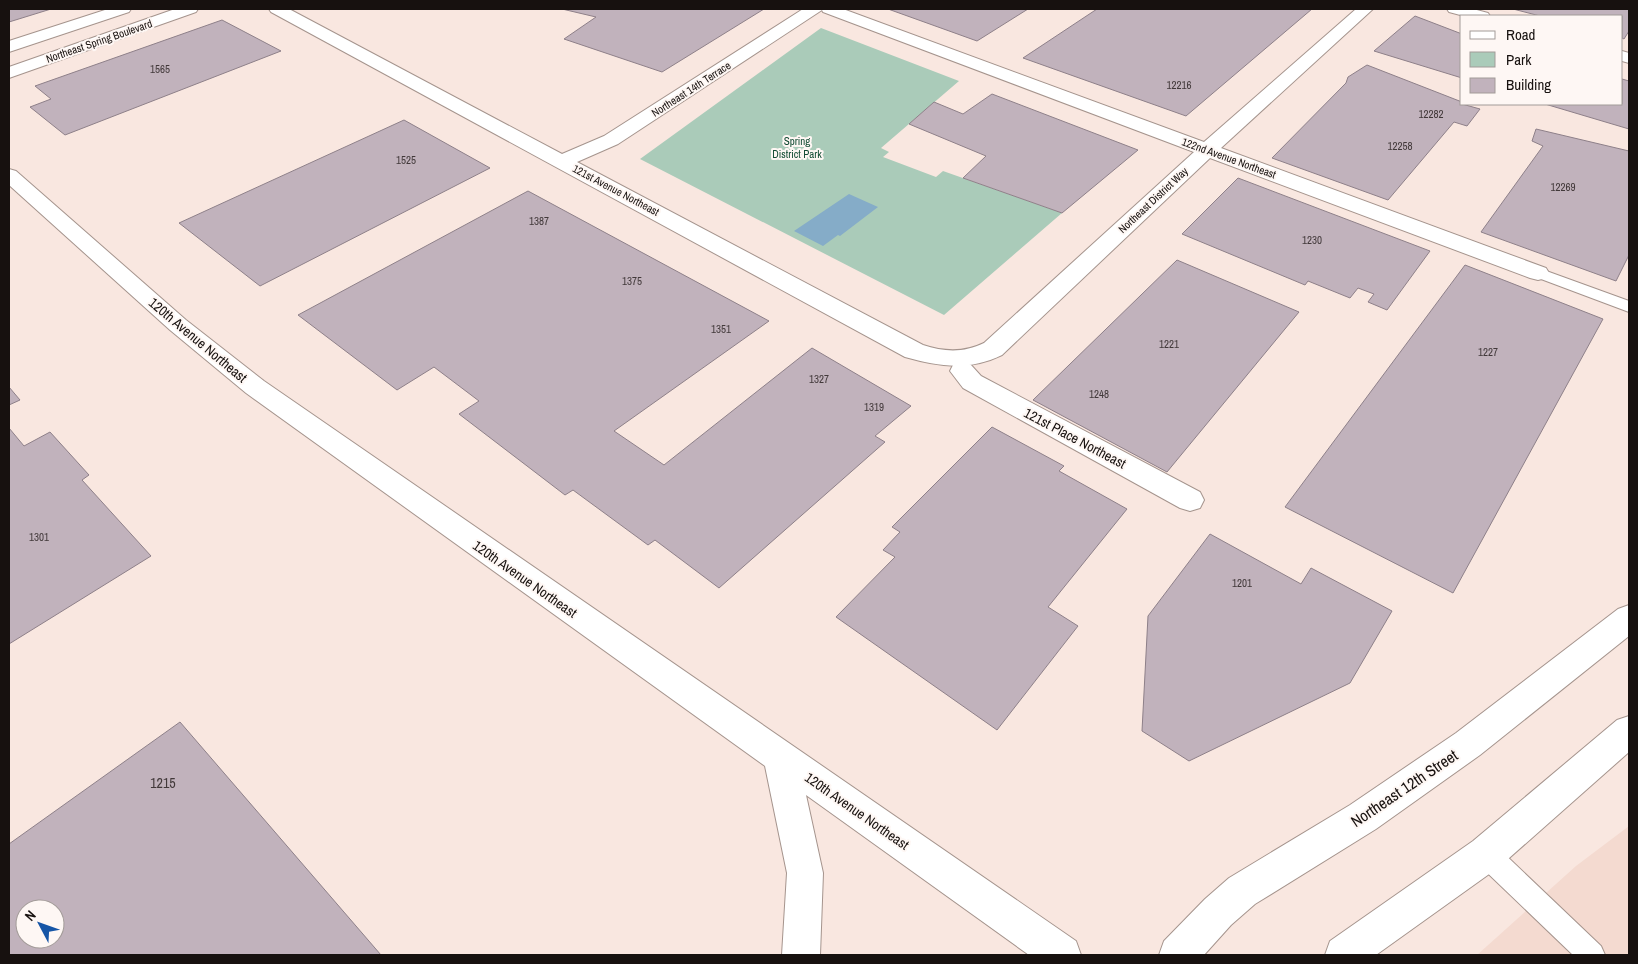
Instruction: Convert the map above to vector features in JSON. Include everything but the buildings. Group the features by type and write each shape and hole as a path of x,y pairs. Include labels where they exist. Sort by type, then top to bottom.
{"street":[{"name":"Northeast Spring Boulevard","path":"9,47 123,9"},
{"name":"Northeast Spring Boulevard","path":"9,72 190,9"},
{"name":"121st Avenue Northeast","path":"277,9 564,161 914,351 960,365"},
{"name":"Northeast 14th Terrace","path":"564,161 612,140 814,9"},
{"name":"122nd Avenue Northeast","path":"830,9 1538,273"},
{"name":"Northeast District Way","path":"960,365 994,349 1207,150 1365,9"},
{"path":"1455,9 1478,15"},
{"name":"120th Avenue Northeast","path":"9,175 178,325 255,388 1062,955"},
{"name":"121st Place Northeast","path":"960,365 972,382 1190,500"},
{"name":"Northeast 12th Street","path":"1178,955 1218,912 1242,891 1363,817 1468,744 1629,618"},
{"path":"1344,955 1486,854 1629,731"},
{"path":"781,758 805,873 801,955"}],"lane":[{"name":"122nd Avenue Northeast","path":"1538,273 1629,307"},
{"path":"1486,854 1592,955"}],"shaded area":[{"path":"1629,826 1629,955 1477,955 1576,866"}],"green space":[{"name":"Spring District Park","path":"821,28 959,81 881,148 889,152 883,157 936,177 943,171 1062,213 944,315 640,159"}],"water":[{"path":"849,194 878,207 840,236 838,235 823,246 794,231"}]}
